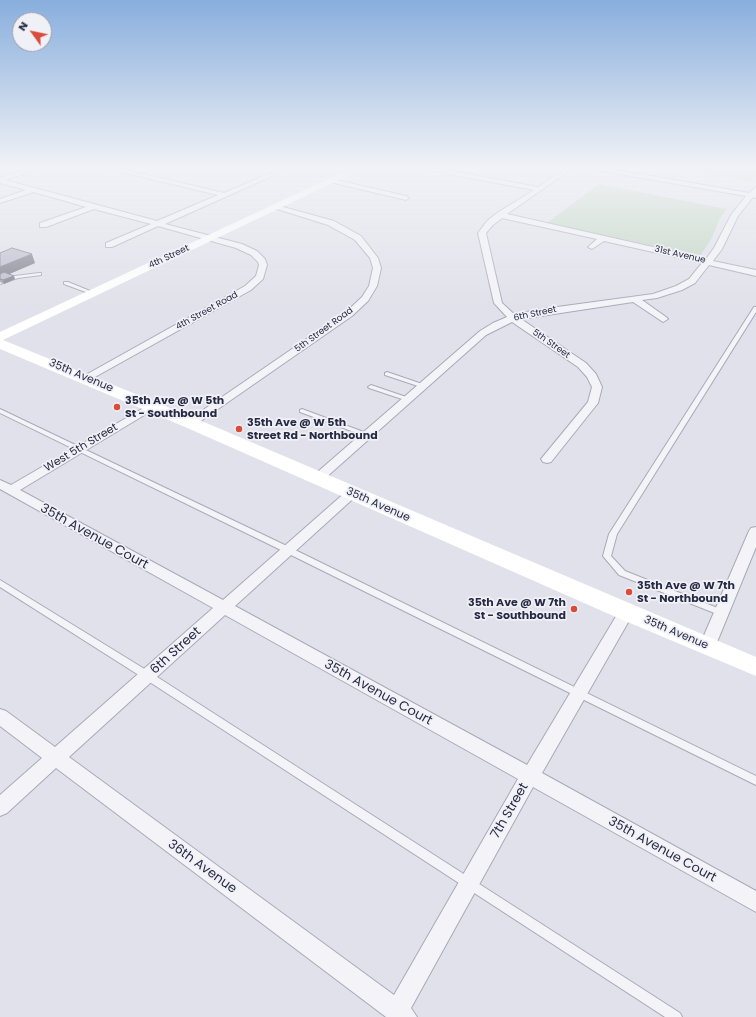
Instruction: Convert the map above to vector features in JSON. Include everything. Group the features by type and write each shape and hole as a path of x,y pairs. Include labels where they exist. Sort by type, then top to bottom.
{"main road":[{"name":"4th Street","path":"0,337 258,215"},
{"name":"35th Avenue","path":"0,344 152,406 756,667"}],"street":[{"path":"43,225 69,215"},
{"path":"130,215 210,238"},
{"path":"109,244 176,215"},
{"name":"5th Street Road","path":"191,423 349,314 365,300 373,286 377,268 374,258 358,238 331,223 311,215"},
{"name":"5th Street","path":"499,215 486,226 482,233 498,303 513,318 582,365 592,376 597,387 593,403 547,459"},
{"name":"31st Avenue","path":"502,215 709,261 756,273"},
{"name":"6th Street","path":"318,478 483,334 513,318 549,310 636,300 679,288 692,282 722,242 734,215"},
{"name":"4th Street Road","path":"86,379 248,288 260,277 264,265 258,256 239,246 210,238"},
{"path":"592,247 603,238"},
{"path":"636,300 663,319"},
{"name":"West 5th Street","path":"5,487 79,450 152,406"},
{"name":"35th Avenue Court","path":"5,487 756,902"},
{"name":"6th Street","path":"0,807 224,609 352,493"},
{"path":"707,646 756,533"},
{"name":"7th Street","path":"401,1014 469,883 626,612"},
{"name":"36th Avenue","path":"0,716 401,1014"}],"lane":[{"path":"0,283 17,277 39,274"},
{"path":"0,288 32,275"},
{"path":"66,283 93,293"},
{"path":"722,613 622,573 607,556 613,534 756,308"},
{"path":"387,374 423,386"},
{"path":"371,387 407,399"},
{"path":"0,411 288,550 756,781"},
{"path":"302,411 367,435"},
{"path":"0,582 676,1017"}],"green space":[{"path":"557,215 722,215 712,238 700,256 547,223"}],"building":[{"path":"12,248 32,254 0,267 0,253"},
{"path":"4,272 14,276 3,280 0,279 0,274"}],"place":[{"name":"35th Ave @ W 5th St - Southbound","path":"117,407"},
{"name":"35th Ave @ W 5th Street Rd - Northbound","path":"239,429"},
{"name":"35th Ave @ W 7th St - Northbound","path":"629,592"},
{"name":"35th Ave @ W 7th St - Southbound","path":"574,609"}]}
